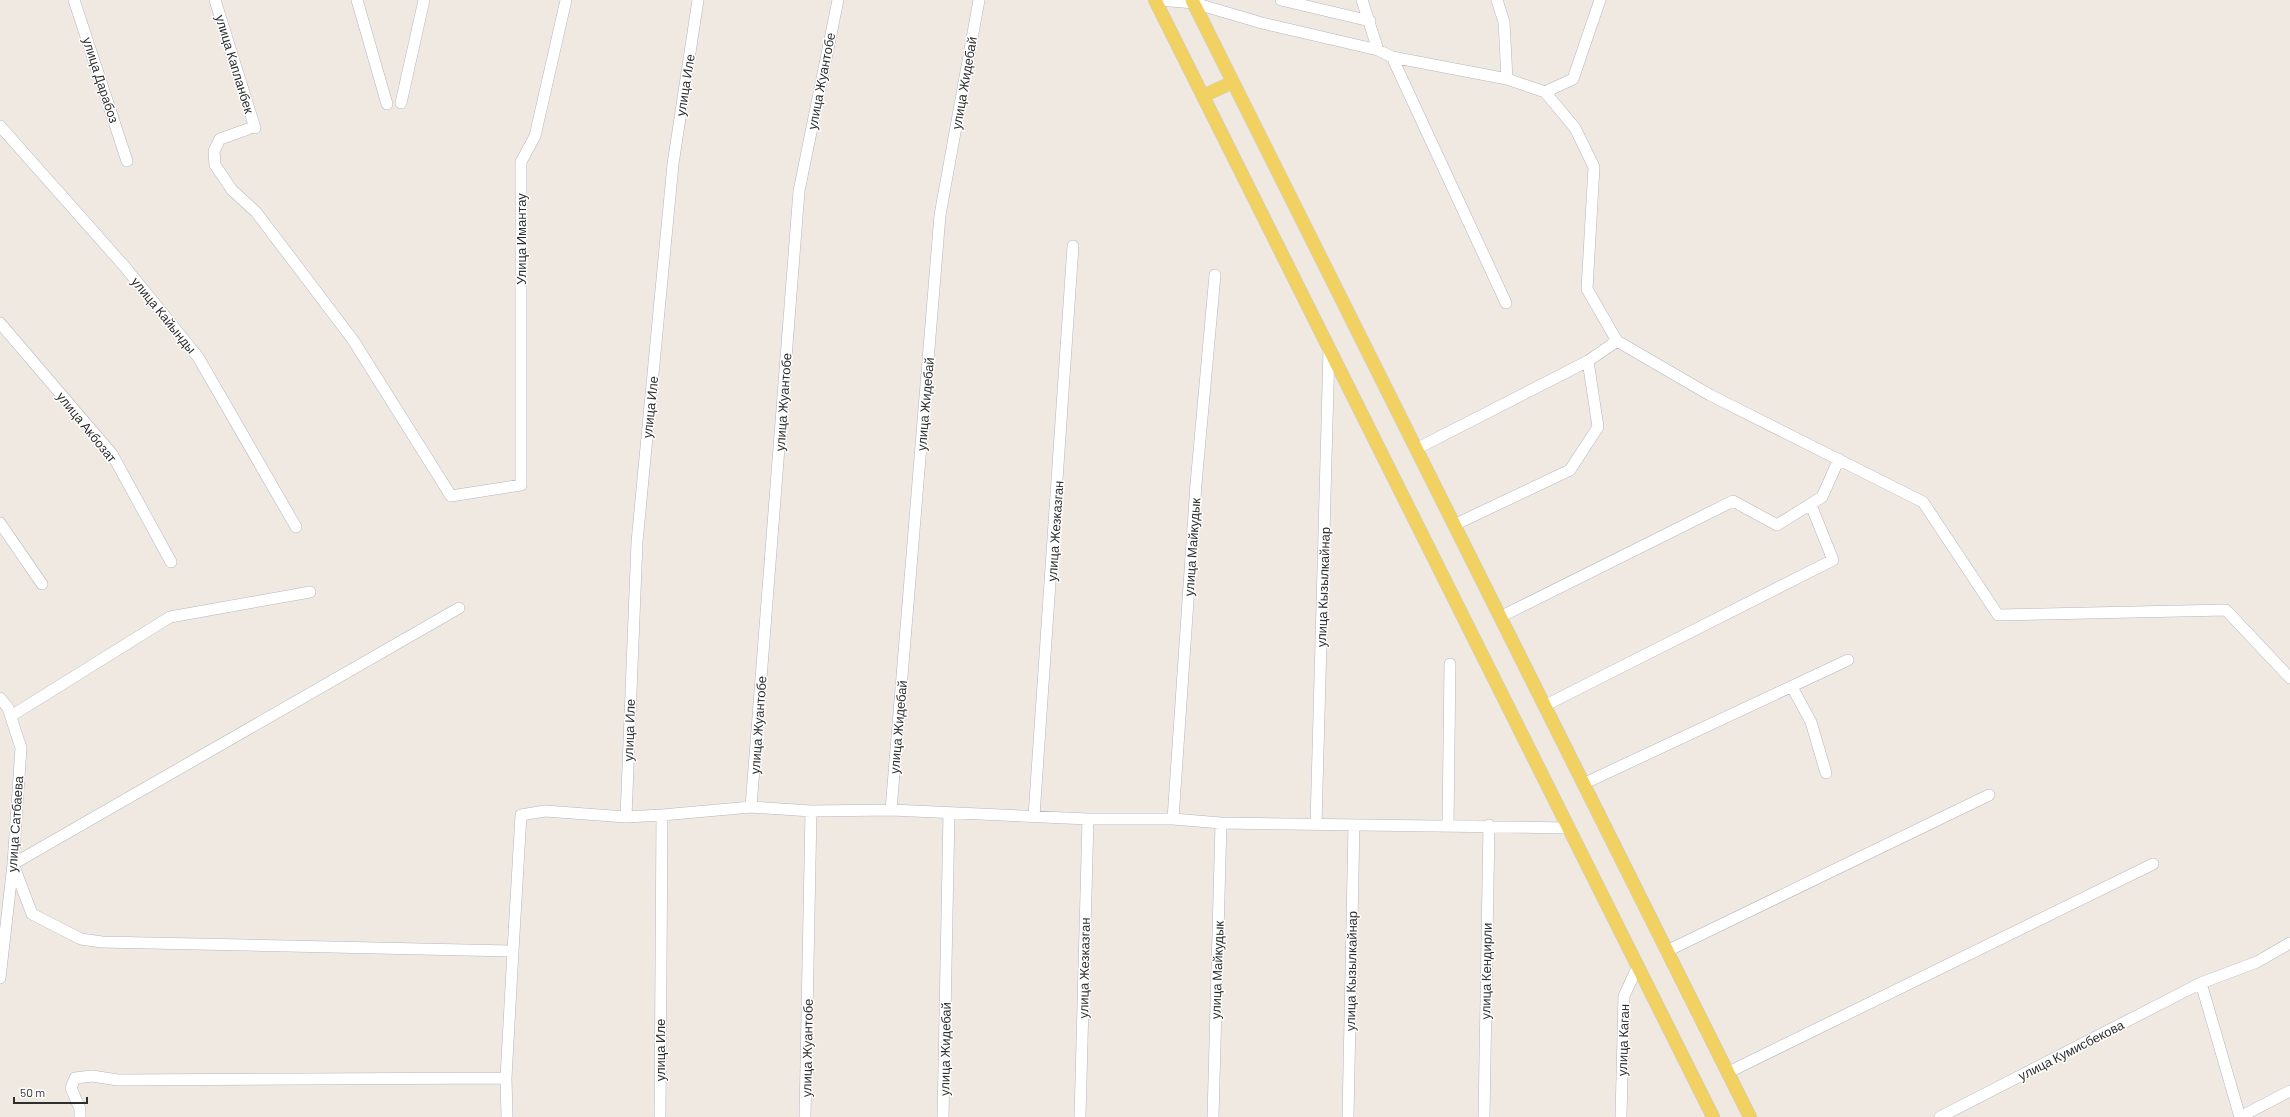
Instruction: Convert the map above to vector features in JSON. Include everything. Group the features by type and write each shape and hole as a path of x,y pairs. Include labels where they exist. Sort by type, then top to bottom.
{"main road":[{"path":"1155,0 1570,828 1713,1117"},
{"path":"1193,2 1750,1117"},
{"path":"1203,96 1233,82"}],"street":[{"name":"улица Дарабоз","path":"74,0 127,161"},
{"name":"улица Капланбек","path":"215,0 251,129 220,139 214,151 215,165 232,190 256,212 353,340 451,496 521,485"},
{"path":"357,0 388,104"},
{"path":"401,103 424,0"},
{"name":"Улица Имантау","path":"521,485 522,162 535,136 566,0"},
{"name":"улица Иле","path":"626,817 637,542 673,164 698,0"},
{"name":"улица Жуантобе","path":"751,807 799,191 838,0"},
{"name":"улица Жидебай","path":"891,810 940,215 979,0"},
{"path":"1159,0 1193,2 1262,23 1378,50 1392,57 1507,79 1544,92 1574,128 1594,167 1587,289 1617,341 1710,394 1922,502 1998,615 2226,610 2290,678"},
{"path":"1281,0 1370,21"},
{"path":"1362,0 1370,21 1378,50"},
{"path":"1497,0 1504,22 1507,79"},
{"path":"1544,92 1572,79 1600,0"},
{"path":"1392,57 1506,303"},
{"name":"улица Кайынды","path":"0,126 125,267 198,357 296,527"},
{"name":"улица Жезказган","path":"1034,816 1073,246"},
{"name":"улица Майкудык","path":"1173,818 1196,484 1215,275"},
{"name":"улица Акбозат","path":"0,323 112,454 170,562"},
{"path":"1416,449 1588,362 1617,341"},
{"name":"улица Кызылкайнар","path":"1316,824 1330,350"},
{"path":"1454,525 1570,470 1598,427 1588,362"},
{"path":"1500,617 1733,501 1777,525 1822,497 1839,459"},
{"path":"1544,706 1833,560 1811,505"},
{"path":"0,523 42,584"},
{"path":"11,716 170,617 310,592"},
{"path":"459,608 13,864 32,914 81,939 102,942 513,951"},
{"path":"1583,784 1848,660"},
{"path":"1448,825 1450,664"},
{"path":"1792,687 1811,722 1826,773"},
{"name":"улица Сатбаева","path":"0,698 8,708 21,748 13,864 0,978"},
{"path":"1667,951 1989,795"},
{"path":"507,1117 506,1078 521,815 545,811 626,817 662,816 751,807 811,811 891,810 1088,819 1173,818 1221,823 1448,825 1570,828"},
{"name":"улица Жуантобе","path":"805,1117 811,811"},
{"name":"улица Жидебай","path":"943,1117 949,813"},
{"name":"улица Иле","path":"660,1117 662,816"},
{"name":"улица Жезказган","path":"1080,1117 1088,819"},
{"name":"улица Майкудык","path":"1213,1117 1221,823"},
{"name":"улица Кызылкайнар","path":"1348,1117 1354,825"},
{"name":"улица Кендирли","path":"1484,1117 1489,826"},
{"path":"1727,1072 2153,864"},
{"name":"улица Кумисбекова","path":"1940,1117 2202,983 2257,962 2290,943"},
{"name":"улица Каган","path":"1621,1117 1624,996 1638,966"},
{"path":"2202,983 2240,1117 2290,1091"},
{"path":"80,1117 80,1110 71,1088 75,1078 92,1076 118,1080 506,1078"}]}
